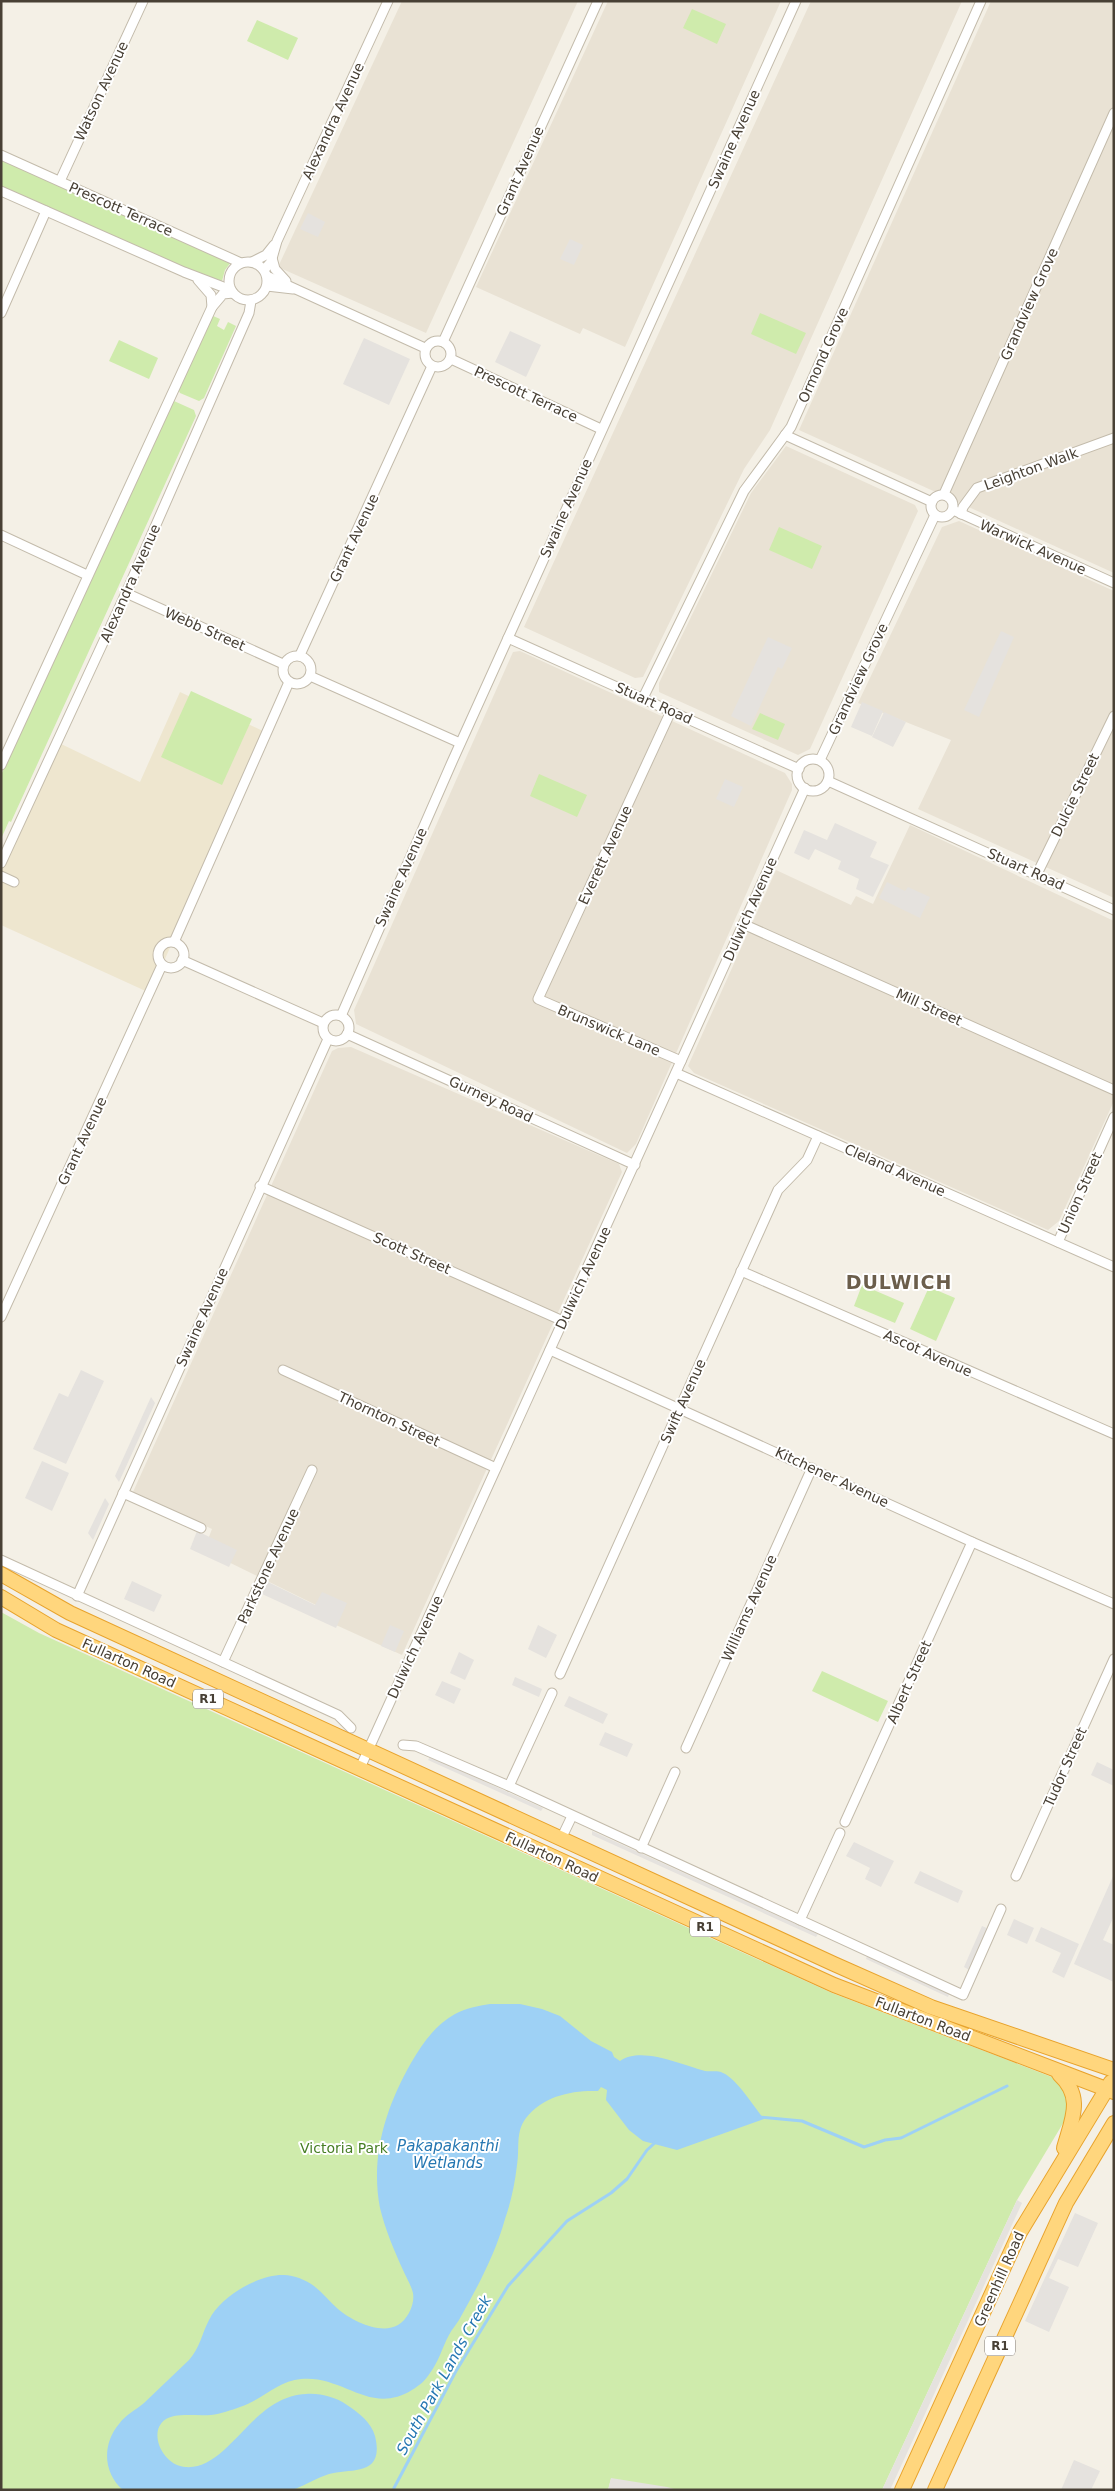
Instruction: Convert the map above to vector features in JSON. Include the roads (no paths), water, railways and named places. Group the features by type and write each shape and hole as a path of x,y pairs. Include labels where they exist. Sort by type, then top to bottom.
{"highway":[{"name":"Fullarton Road","path":"1,1574 67,1612 368,1751 931,2006 1114,2070"},
{"name":"Fullarton Road","path":"1,1596 56,1630 834,1985 1110,2091"},
{"path":"113,1656 121,1637"},
{"path":"553,1858 561,1839"},
{"name":"R1","path":"1057,2071 1070,2084 1075,2107 1060,2163"},
{"name":"Greenhill Road","path":"902,2490 1020,2232 1060,2163 1110,2091 1114,2077"},
{"name":"Greenhill Road","path":"935,2490 1066,2203 1110,2133 1114,2123"}],"street":[{"name":"Watson Avenue","path":"60,181 143,1"},
{"name":"Alexandra Avenue","path":"265,273 277,240 388,1"},
{"name":"Grant Avenue","path":"443,342 598,1"},
{"name":"Swaine Avenue","path":"341,1016 601,429 796,1"},
{"name":"Ormond Grove","path":"643,698 744,491 791,427 981,1"},
{"name":"Grandview Grove","path":"944,494 1114,112"},
{"name":"Prescott Terrace","path":"1,155 242,263"},
{"path":"1,191 194,277 232,291 241,300 251,300 262,295 267,286 265,273"},
{"path":"1,313 46,211"},
{"name":"Alexandra Avenue","path":"252,262 266,255 277,240"},
{"path":"272,258 275,269 294,288"},
{"path":"232,291 230,274 242,263 252,262 265,273 294,288 425,348"},
{"path":"194,277 211,295 212,307"},
{"path":"267,286 294,288"},
{"path":"1,765 212,307 222,294 232,291"},
{"name":"Alexandra Avenue","path":"1,863 126,593 249,314 251,300"},
{"path":"434,341 443,342 450,348 451,359 441,367 432,366 426,360 425,348 434,341"},
{"name":"Prescott Terrace","path":"451,359 601,429"},
{"name":"Grant Avenue","path":"300,655 432,366"},
{"path":"785,435 932,502"},
{"name":"Leighton Walk","path":"957,512 977,488 1114,438"},
{"path":"944,494 953,502 957,512 944,518 935,515 931,508 932,502 937,496 944,494"},
{"name":"Warwick Avenue","path":"957,512 1114,583"},
{"name":"Grandview Grove","path":"820,760 935,515"},
{"path":"1,535 87,575"},
{"name":"Webb Street","path":"126,593 283,664"},
{"name":"Stuart Road","path":"508,638 799,768"},
{"path":"300,655 305,657 311,666 310,676 298,684 289,682 283,674 283,664 290,657 300,655"},
{"path":"310,676 460,744"},
{"path":"174,942 289,682"},
{"name":"Everett Avenue","path":"538,1000 672,711"},
{"name":"Dulcie Street","path":"1037,874 1114,716"},
{"path":"820,760 829,771 828,781 818,790 805,788 799,782 799,768 805,761 820,760"},
{"name":"Stuart Road","path":"828,781 1114,910"},
{"name":"Dulwich Avenue","path":"360,1768 805,788"},
{"path":"1,876 14,882"},
{"name":"Mill Street","path":"743,924 1114,1090"},
{"path":"166,942 174,942 182,947 182,960 172,968 162,965 158,957 159,948 166,942"},
{"path":"182,960 324,1022"},
{"name":"Grant Avenue","path":"1,1317 162,965"},
{"name":"Brunswick Lane","path":"538,1000 681,1061"},
{"path":"330,1016 341,1016 347,1022 348,1034 341,1040 328,1039 323,1031 324,1022 330,1016"},
{"name":"Gurney Road","path":"348,1034 635,1165"},
{"name":"Swaine Avenue","path":"77,1596 260,1186 328,1039"},
{"name":"Cleland Avenue","path":"676,1073 1114,1267"},
{"name":"Union Street","path":"1058,1242 1114,1117"},
{"name":"Swift Avenue","path":"560,1674 778,1190 807,1160 818,1136"},
{"name":"Scott Street","path":"260,1186 563,1321"},
{"name":"Ascot Avenue","path":"741,1272 1114,1434"},
{"name":"Kitchener Avenue","path":"550,1350 972,1542 1114,1604"},
{"name":"Thornton Street","path":"283,1370 496,1468"},
{"name":"Williams Avenue","path":"686,1748 812,1468"},
{"name":"Parkstone Avenue","path":"223,1662 312,1470"},
{"path":"123,1493 201,1528"},
{"name":"Albert Street","path":"845,1822 972,1542"},
{"path":"1,1560 338,1715 351,1728"},
{"name":"Fullarton Road","path":"121,1637 130,1620"},
{"name":"Tudor Street","path":"1016,1876 1114,1659"},
{"path":"509,1786 552,1692"},
{"path":"402,1746 416,1746 509,1786 963,1995 1001,1909"},
{"path":"641,1848 675,1772"},
{"name":"Fullarton Road","path":"561,1839 572,1816"},
{"path":"800,1920 840,1833"}],"water":[{"name":"Pakapakanthi Wetlands","path":"520,2004 542,2009 560,2016 591,2041 612,2052 614,2057 620,2061 639,2055 650,2056 705,2071 721,2072 734,2081 764,2119 677,2150 643,2141 629,2130 606,2100 607,2090 601,2087 598,2091 568,2093 541,2104 526,2118 520,2129 518,2159 509,2206 491,2258 459,2320 449,2335 436,2364 422,2383 397,2397 383,2399 370,2397 316,2379 293,2380 248,2404 226,2412 211,2415 174,2416 165,2420 159,2426 157,2434 158,2443 168,2459 185,2467 201,2465 215,2458 270,2407 287,2398 317,2394 342,2402 368,2422 375,2436 377,2449 371,2464 356,2470 329,2474 290,2490 123,2490 116,2483 108,2467 108,2449 113,2432 124,2418 144,2403 189,2360 196,2351 214,2311 241,2288 263,2278 284,2275 292,2276 311,2284 344,2314 359,2322 375,2327 391,2328 405,2319 412,2306 413,2293 387,2232 377,2189 377,2170 382,2132 394,2097 424,2042 448,2018 477,2006"}],"waterway":[{"name":"South Park Lands Creek","path":"759,2117 802,2121 864,2147 885,2140 901,2138 1007,2086"},
{"name":"South Park Lands Creek","path":"394,2488 456,2371 508,2286 567,2221 611,2193 627,2179 647,2150 657,2141"}],"district":[{"name":"DULWICH","path":"899,1282"}],"park label":[{"name":"Victoria Park","path":"344,2148"}]}
